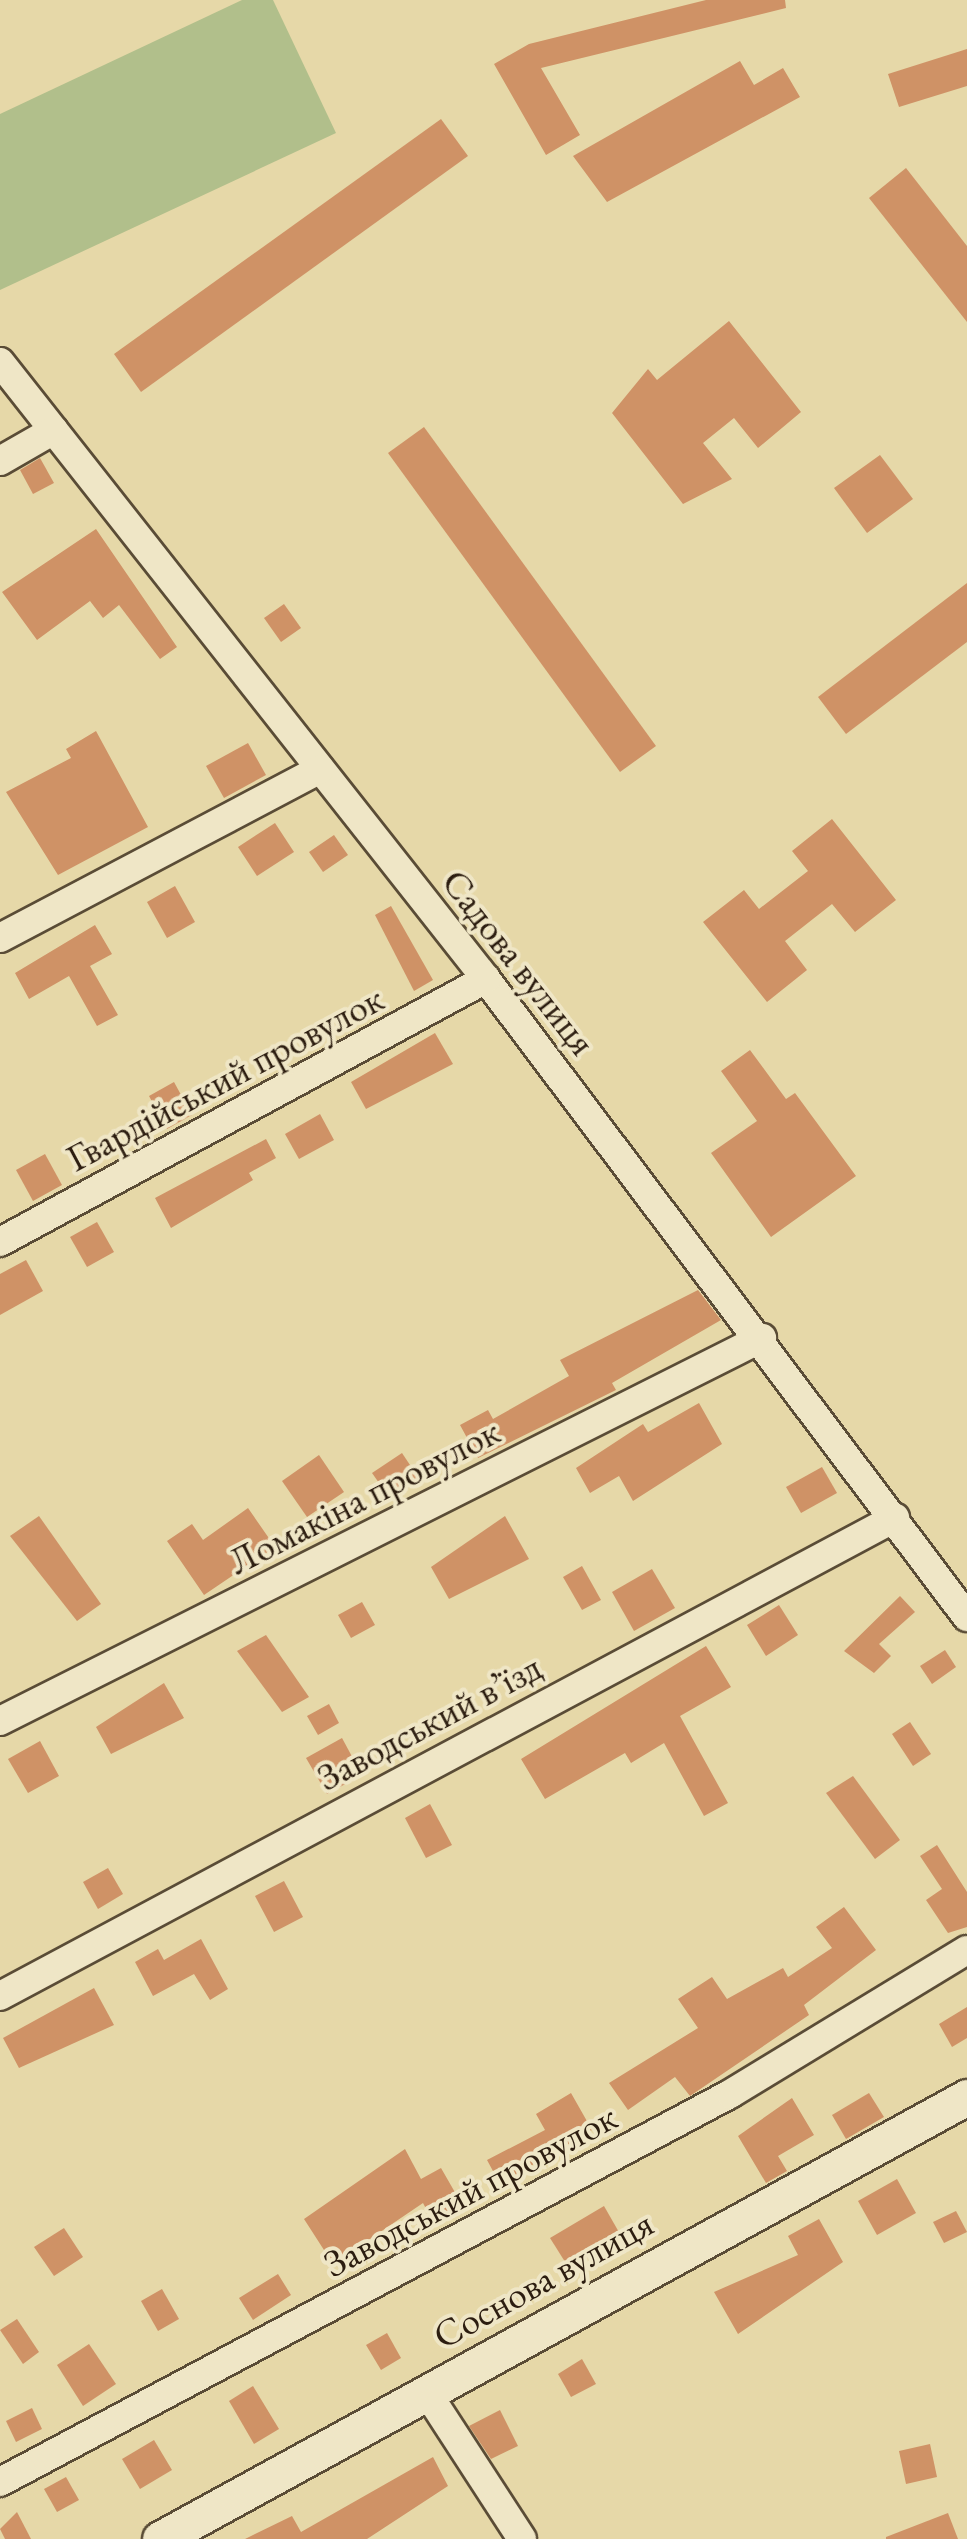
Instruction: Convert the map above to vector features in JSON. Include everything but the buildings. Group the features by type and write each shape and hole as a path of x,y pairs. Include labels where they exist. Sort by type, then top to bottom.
{"street":[{"name":"Садова вулиця","path":"0,362 486,980 762,1338 967,1616"},
{"path":"0,461 54,430"},
{"path":"0,938 320,769"},
{"name":"Гвардійський провулок","path":"0,1242 486,980"},
{"name":"Ломакіна провулок","path":"0,1721 762,1338"},
{"name":"Заводський в’їзд","path":"0,1996 895,1518"},
{"name":"Заводський провулок","path":"0,2482 730,2094 967,1950"},
{"name":"Соснова вулиця","path":"160,2539 967,2096"},
{"path":"426,2391 522,2539"}],"green space":[{"path":"242,0 273,0 336,133 0,290 0,114"}]}
